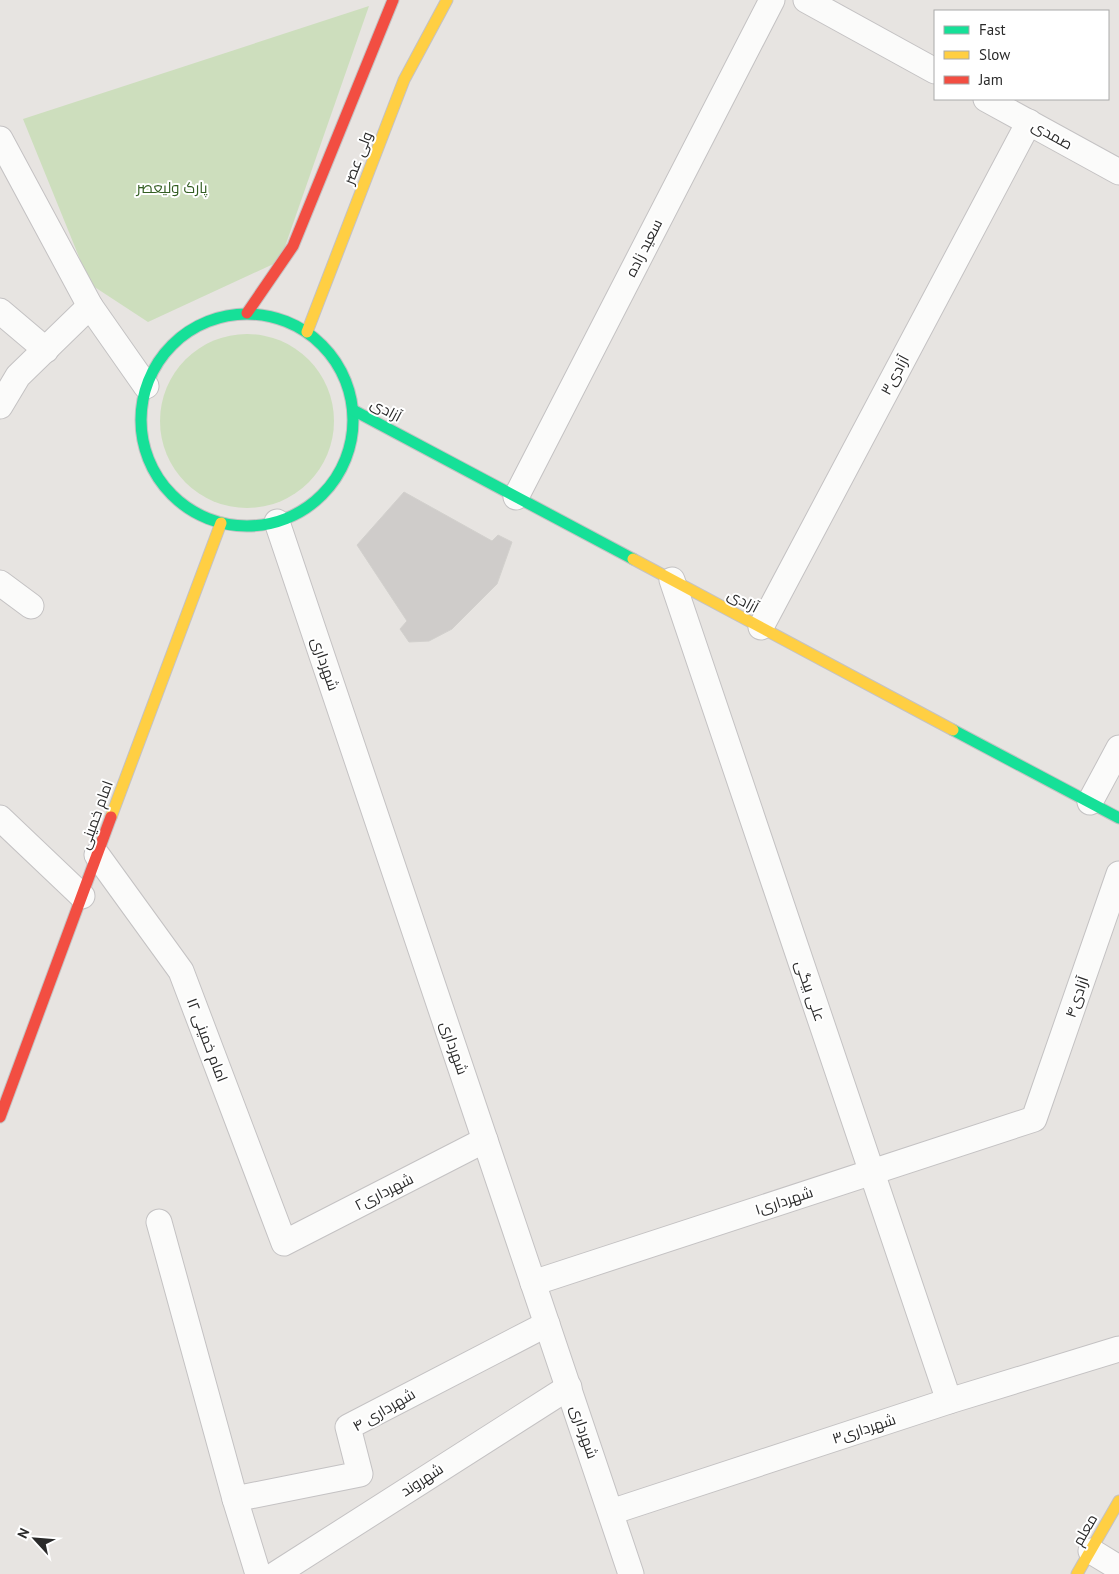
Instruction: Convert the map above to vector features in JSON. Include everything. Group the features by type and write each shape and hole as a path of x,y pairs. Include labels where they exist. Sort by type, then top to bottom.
{"main road":[{"name":"ولی عصر","path":"247,313 293,246 393,0"},
{"name":"ولی عصر","path":"307,332 404,80 447,0"},
{"path":"247,313 279,318 307,332 330,353 346,380 353,410 350,447 335,480 309,506 276,522 249,526 221,523 188,508 162,483 145,451 141,419 146,386 161,356 185,333 214,318 247,313"},
{"name":"آزادی","path":"353,410 1119,818"},
{"name":"امام خمینی","path":"0,1117 221,523"},
{"name":"معلم","path":"1077,1574 1119,1501"}],"street":[{"name":"سعید زاده","path":"516,497 772,0"},
{"path":"806,0 934,70"},
{"name":"صمدی","path":"988,100 1119,172"},
{"name":"آزادی۳","path":"761,627 1029,122"},
{"path":"0,139 90,306 146,386"},
{"path":"0,406 18,376 90,306"},
{"path":"0,311 46,350"},
{"name":"شهرداری","path":"276,522 631,1574"},
{"name":"علی بیگی","path":"672,580 949,1401"},
{"path":"0,583 31,606"},
{"path":"1090,802 1119,748"},
{"path":"0,818 82,896"},
{"name":"امام خمینی ۱۲","path":"97,855 181,971 284,1244"},
{"name":"آزادی۴","path":"1034,1120 1119,874"},
{"name":"شهرداری۱","path":"533,1283 1034,1120"},
{"name":"شهرداری۲","path":"284,1244 485,1140"},
{"path":"158,1222 235,1499 258,1574"},
{"name":"شهرداری ۴","path":"235,1499 360,1474 348,1427 547,1324"},
{"name":"شهرداری۳","path":"611,1512 949,1401 1119,1349"},
{"name":"شهروند","path":"276,1574 569,1387"},
{"path":"1091,1551 1119,1568"}],"green space":[{"name":"پارک ولیعصر","path":"369,6 280,261 148,322 90,284 23,119"},
{"path":"256,334 280,340 296,348 309,359 320,372 328,388 333,404 333,438 328,454 320,470 309,483 296,494 272,505 256,508 238,508 222,505 198,494 174,470 161,438 160,412 163,396 174,372 198,348 230,335"}],"building":[{"path":"404,492 492,541 498,535 512,542 497,584 452,629 429,641 409,642 400,629 407,621 357,545"}],"traffic: fast":[{"path":"247,314 268,316 287,322 306,332 322,345 335,361 345,380 351,399 353,420 351,441 345,460 335,479 322,495 306,508 287,518 268,524 247,526 226,524 207,518 188,508 172,495 159,479 149,460 143,441 141,420 143,399 149,380 159,361 172,345 188,332 207,322 226,316 247,314"},
{"path":"353,410 633,559"},
{"path":"953,730 1119,818"}],"traffic: slow":[{"path":"307,332 404,80 447,0"},
{"path":"111,817 221,523"},
{"path":"633,559 953,730"},
{"path":"1077,1574 1119,1501"}],"traffic: jam":[{"path":"247,313 293,246 393,0"},
{"path":"0,1117 111,817"}]}
